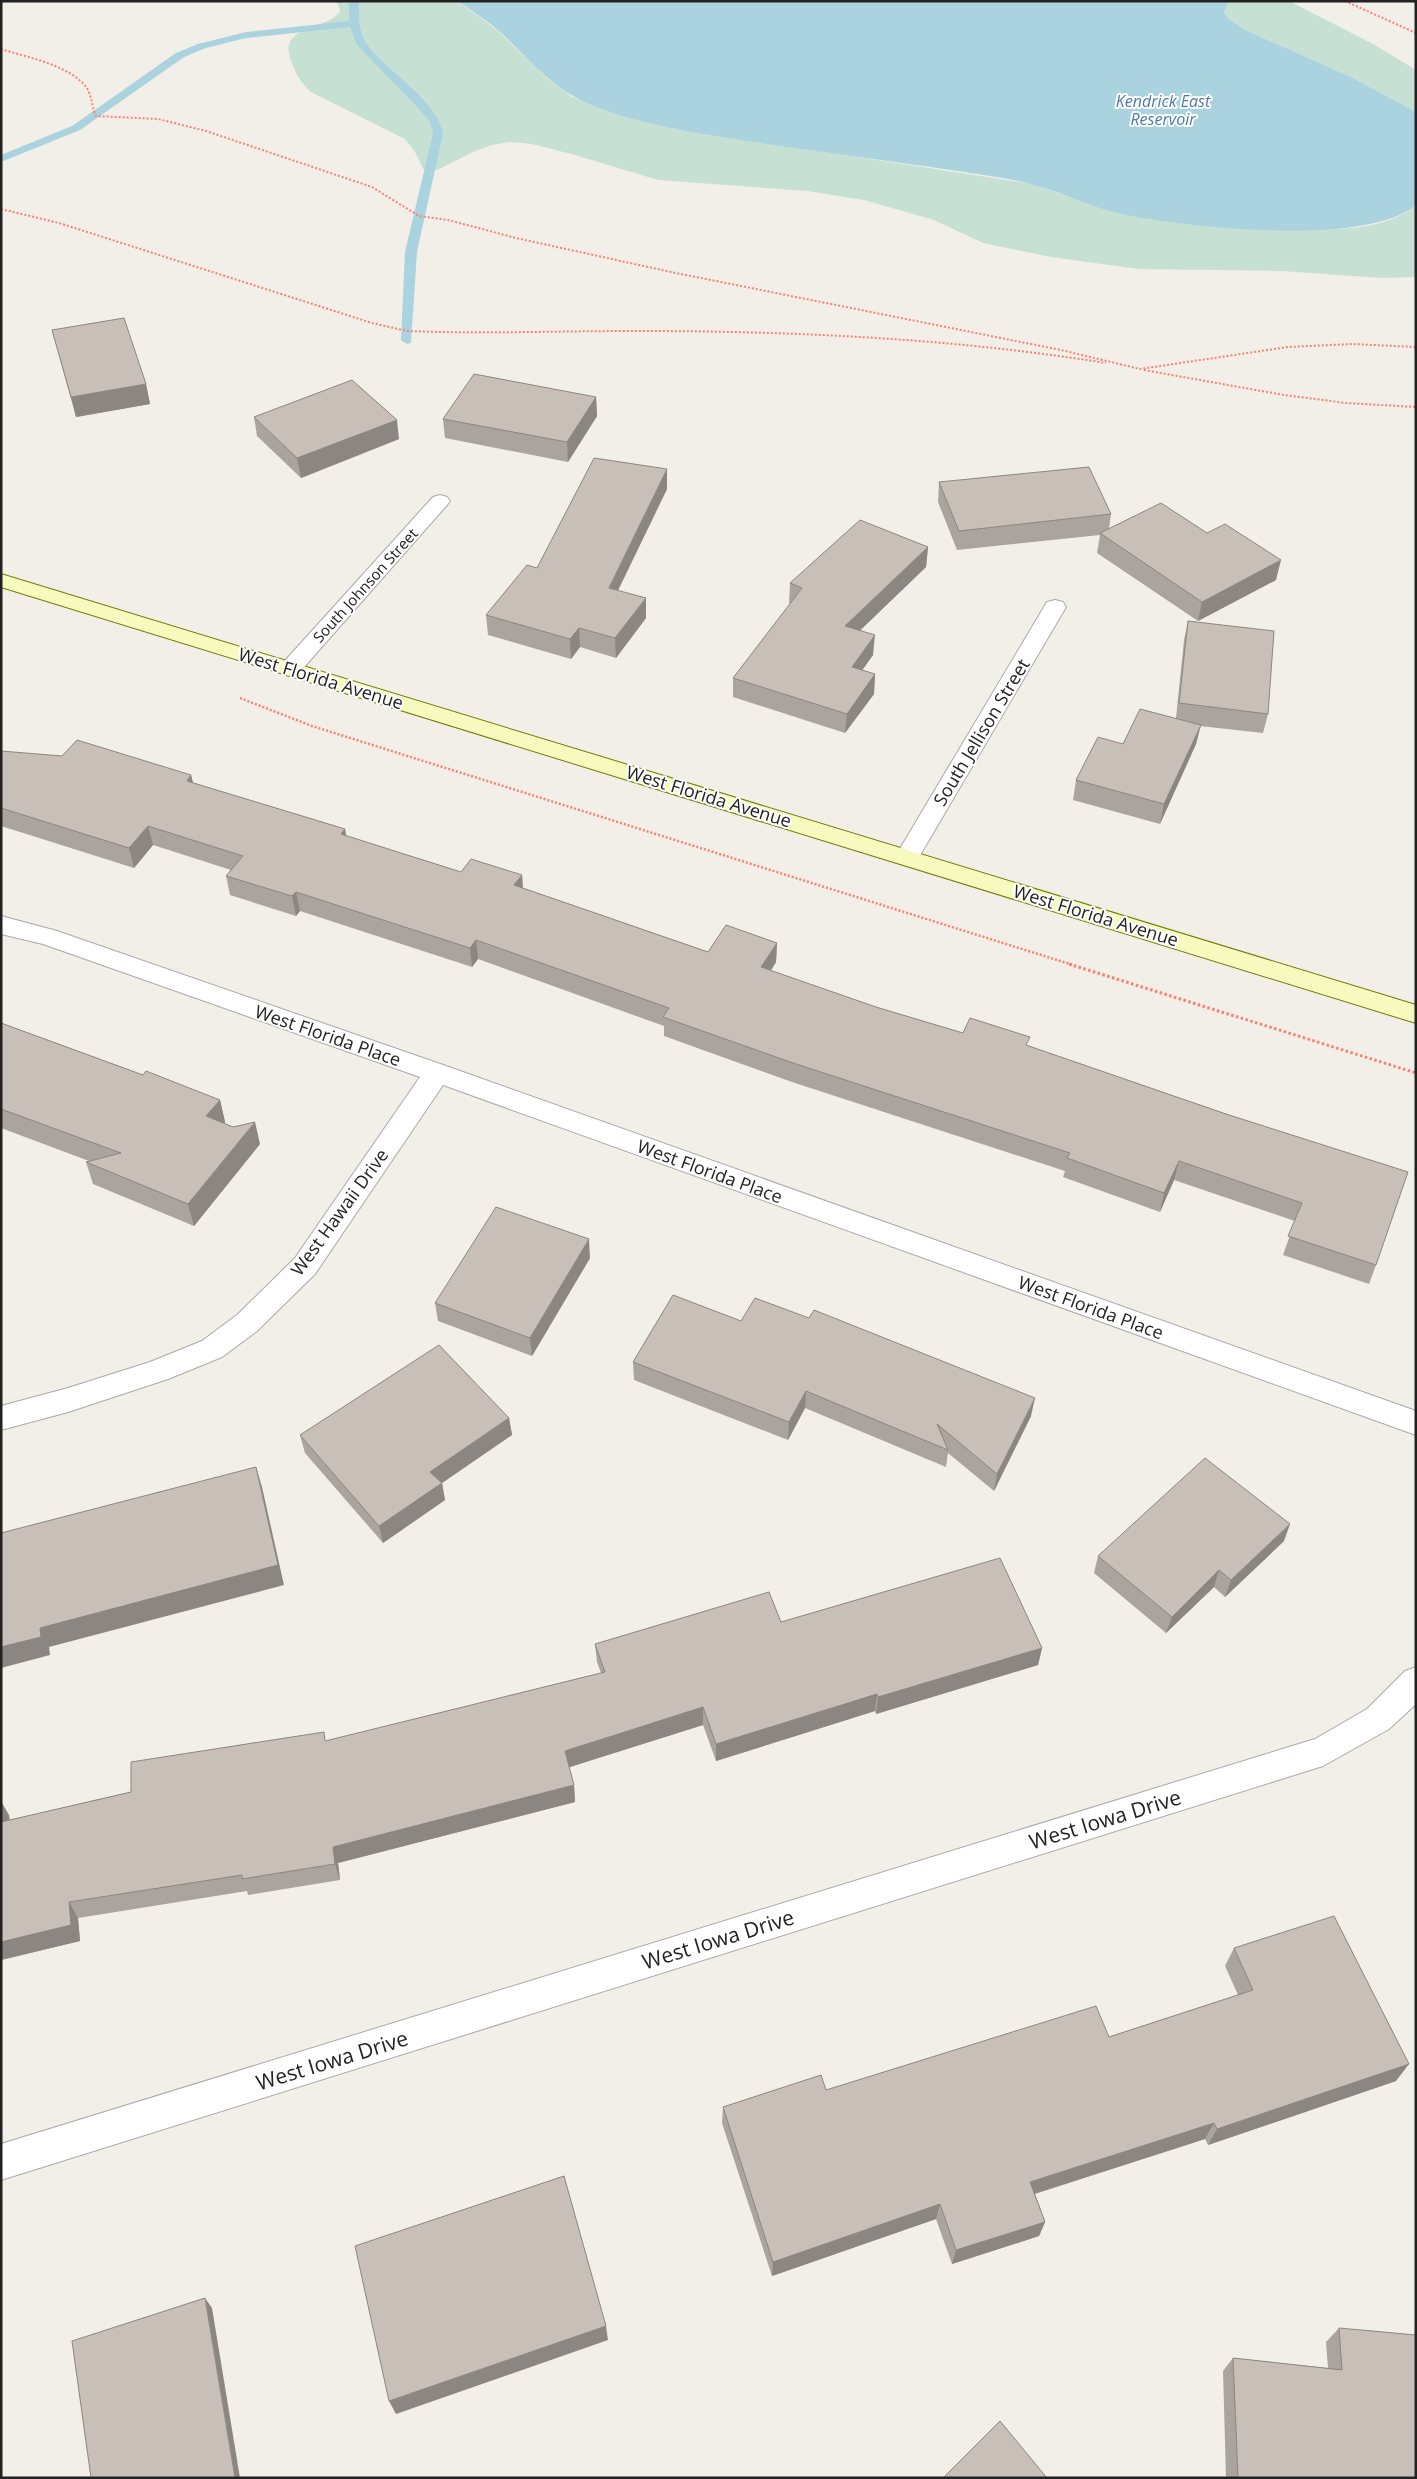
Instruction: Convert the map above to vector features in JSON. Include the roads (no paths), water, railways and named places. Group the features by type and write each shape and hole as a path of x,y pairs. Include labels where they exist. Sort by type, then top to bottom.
{"street":[{"name":"South Johnson Street","path":"290,669 440,501"},
{"name":"West Florida Avenue","path":"1,580 1416,1014"},
{"name":"South Jellison Street","path":"908,857 1055,607"},
{"name":"West Florida Place","path":"1,925 48,937 437,1073 1416,1423"},
{"name":"West Hawaii Drive","path":"1,1418 68,1400 158,1371 212,1349 247,1323 305,1266 437,1073"},
{"name":"West Iowa Drive","path":"1,2162 1323,1751 1378,1720 1416,1681"}],"water":[{"name":"Kendrick East Reservoir","path":"458,1 1229,1 1224,12 1228,18 1243,29 1351,77 1416,112 1416,205 1391,218 1357,226 1317,230 1229,228 1187,224 1121,214 1045,188 1009,179 747,141 647,123 589,104 563,90 541,72 499,31"}],"waterway":[{"path":"354,1 354,24"},
{"path":"1,159 76,128 180,55 202,46 246,35 354,24"},
{"path":"354,24 361,43 425,109 435,121 438,133 411,252 407,340"}]}
